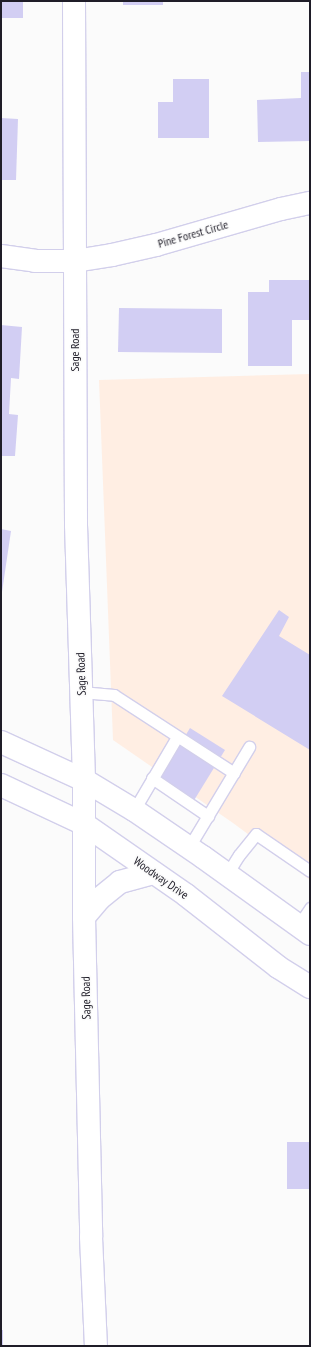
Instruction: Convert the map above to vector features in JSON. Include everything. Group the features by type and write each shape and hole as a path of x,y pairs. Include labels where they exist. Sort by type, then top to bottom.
{"street":[{"name":"Sage Road","path":"74,1 76,525 84,780 84,918 96,1346"},
{"name":"Pine Forest Circle","path":"1,256 35,261 75,261 112,255 156,245 281,209 310,204"},
{"path":"1,742 84,780 134,810 228,874 304,930"},
{"name":"Woodway Drive","path":"1,785 84,824 186,895 278,967 310,987"},
{"path":"84,918 99,899 120,882 154,873"}],"lane":[{"path":"81,692 114,695 234,773"},
{"path":"134,810 177,736"},
{"path":"189,847 249,747"},
{"path":"152,778 208,816"},
{"path":"228,874 239,855 256,834 310,871"},
{"path":"304,930 310,908"}],"shaded area":[{"path":"310,374 310,880 233,823 113,740 99,380"}],"building":[{"path":"1,1 23,1 23,18 1,18"},
{"path":"123,1 163,1 163,5 123,5"},
{"path":"301,72 310,72 310,141 258,142 257,100 301,98"},
{"path":"173,79 209,79 209,138 158,138 158,102 173,102"},
{"path":"1,118 18,119 16,180 1,180"},
{"path":"269,280 310,280 310,320 292,320 292,366 248,366 248,292 269,292"},
{"path":"119,308 222,309 222,353 118,352"},
{"path":"1,325 22,327 19,379 11,378 9,414 18,415 15,456 1,456"},
{"path":"1,529 11,531 2,592 1,592"},
{"path":"279,610 289,617 279,636 310,655 310,750 222,696"},
{"path":"190,728 225,750 193,802 158,781"},
{"path":"287,1142 310,1142 310,1189 287,1189"},
{"path":"1,1330 3,1330 3,1346 1,1346"}]}
